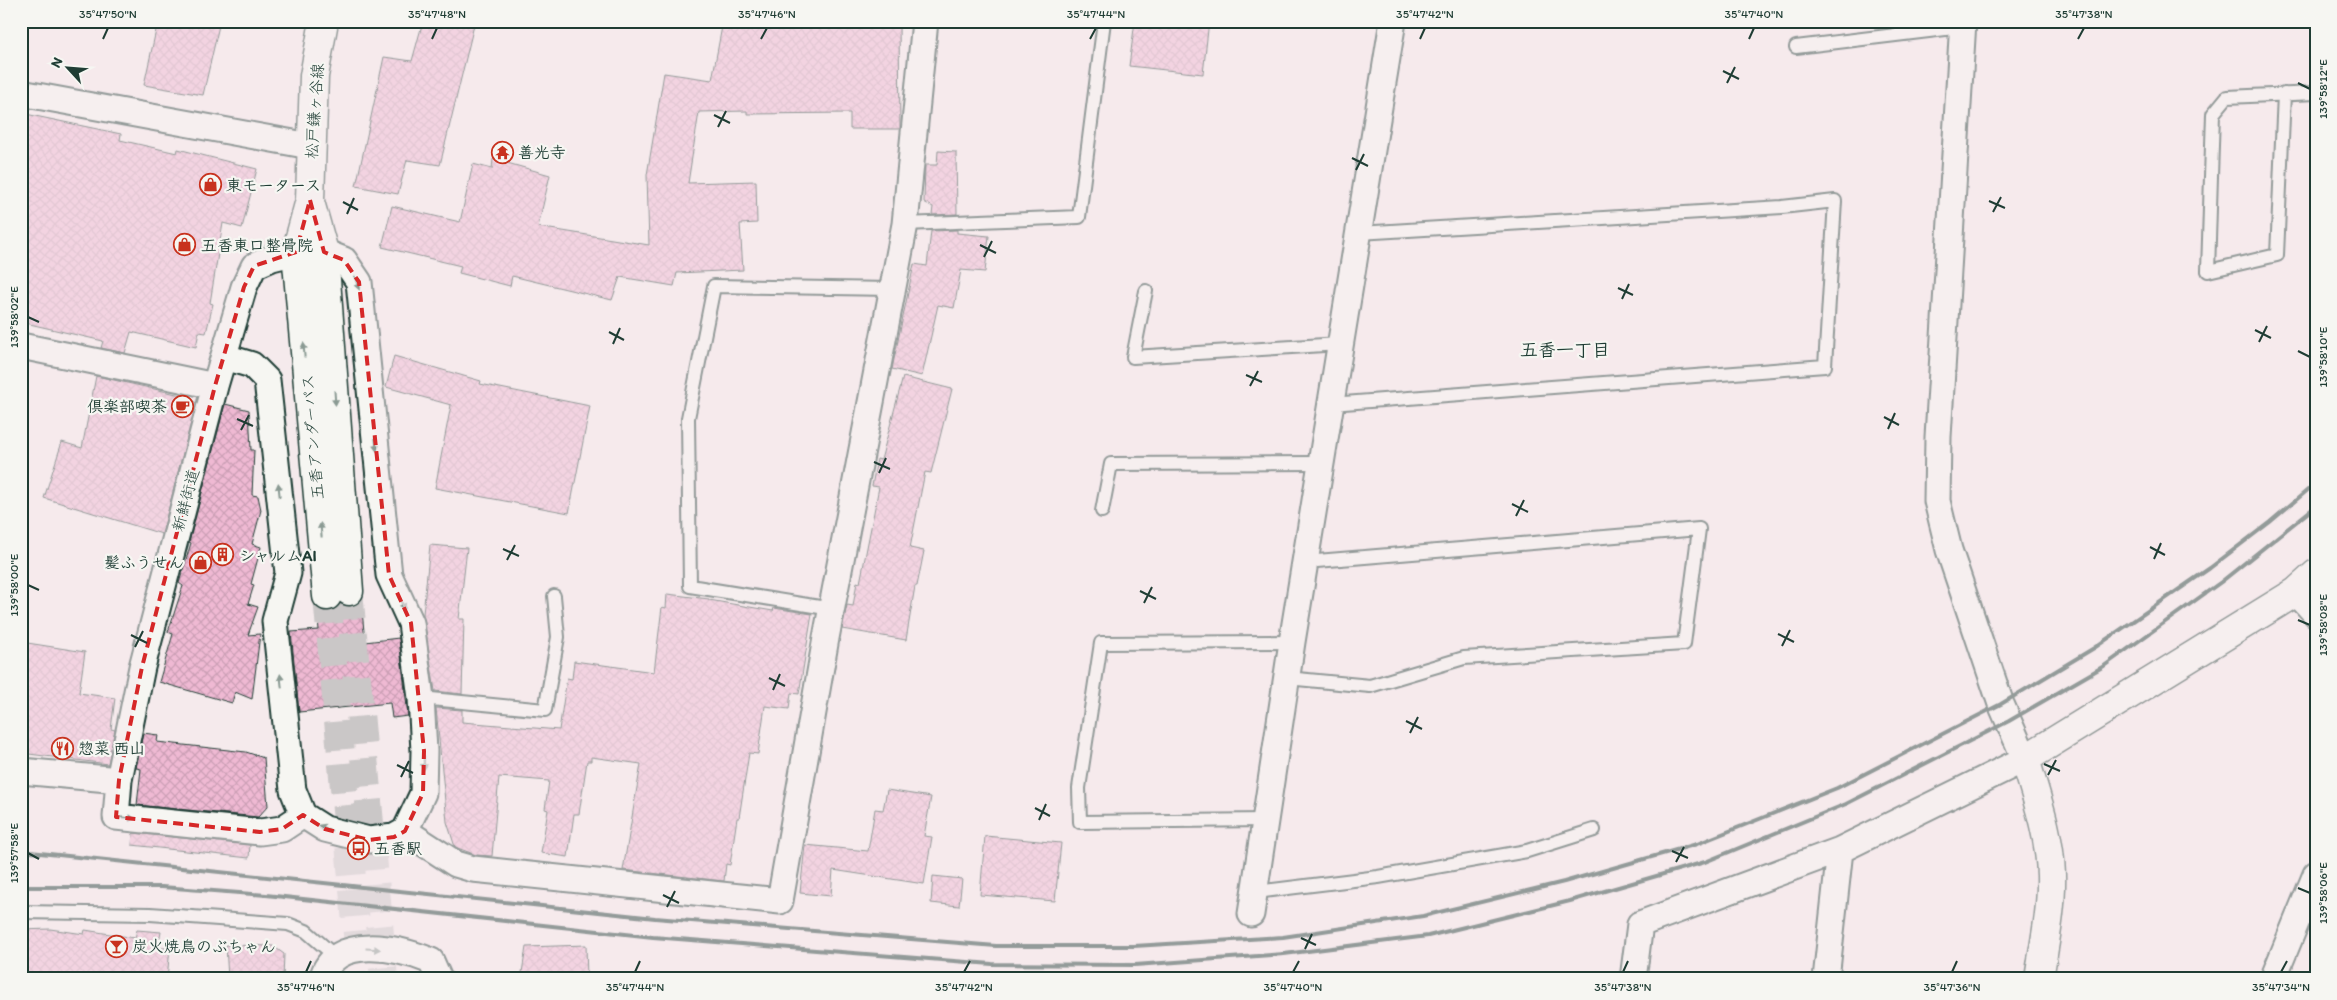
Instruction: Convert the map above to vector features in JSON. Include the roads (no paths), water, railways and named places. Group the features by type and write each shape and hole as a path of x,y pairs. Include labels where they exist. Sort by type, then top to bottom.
{"main road":[{"name":"松戸鎌ヶ谷線","path":"298,279 296,252 310,200 310,146 314,76 324,21"},
{"name":"松戸鎌ヶ谷線","path":"310,200 324,252 326,280"},
{"name":"五香アンダーパス","path":"298,279 338,593 326,280"},
{"path":"2039,979 2050,903 2051,875 2041,810 2025,758 2306,583"}],"street":[{"path":"406,831 456,864 473,869 780,901 832,609 905,224 925,21"},
{"path":"1253,903 1267,820 1292,642 1393,21"},
{"path":"1633,979 1640,924 1840,850 2025,758 1994,686 1949,550 1937,501 1938,437 1962,24"},
{"path":"21,93 310,146"},
{"name":"新鮮街道","path":"296,252 272,258 254,266 244,288 225,358 215,386 142,667 119,780 116,817 260,832 282,828 303,815"},
{"path":"225,358 252,364 267,380 288,573 275,621 293,790 303,815 325,829 369,840 394,837 406,831 423,793 424,751 421,698 411,622 389,575 359,282 344,260 324,252"},
{"path":"21,346 215,386"},
{"path":"2306,583 2316,614"},
{"path":"21,770 119,780"},
{"path":"1826,979 1840,850"},
{"path":"2273,979 2316,874"},
{"path":"322,979 335,956 354,948 409,952 431,961 439,979"}],"lane":[{"path":"905,224 1079,217 1104,21"},
{"path":"1796,47 1962,24"},
{"path":"2284,94 2277,255 2208,271 2213,114 2227,97 2316,92"},
{"path":"1331,404 1825,366 1835,201 1782,207 1359,233"},
{"path":"832,609 690,586 688,418 714,286 892,289"},
{"path":"1146,291 1132,356 1340,344"},
{"path":"1102,510 1110,464 1321,463"},
{"path":"1287,678 1370,686 1464,658 1684,644 1699,529 1305,562"},
{"path":"421,698 545,710 558,637 554,596"},
{"path":"1267,820 1080,822 1079,788 1101,643 1292,642"},
{"path":"1253,903 1527,851 1594,830"},
{"path":"21,912 150,914 288,924 306,931 335,956"}],"tunnel":[{"path":"349,591 384,979"},
{"path":"327,596 361,979"}],"railway":[{"path":"21,851 655,918 996,946 1134,946 1283,937 1423,916 1564,882 1697,844 1837,788 2001,704 2094,648 2210,568 2270,522 2316,483"},
{"path":"21,887 162,887 266,895 653,937 992,964 1135,965 1284,954 1428,936 1570,901 1705,862 1846,804 2009,721 2104,666 2221,582 2316,506"}],"place":[{"name":"善光寺","path":"502,152"},
{"name":"東モータース","path":"210,185"},
{"name":"五香東口整骨院","path":"185,245"},
{"name":"倶楽部喫茶","path":"183,406"},
{"name":"シャルムAI","path":"223,555"},
{"name":"髪ふうせん","path":"200,562"},
{"name":"惣菜 西山","path":"62,748"},
{"name":"五香駅","path":"358,848"},
{"name":"炭火焼鳥のぶちゃん","path":"116,946"}],"district":[{"name":"五香一丁目","path":"1565,350"}]}
